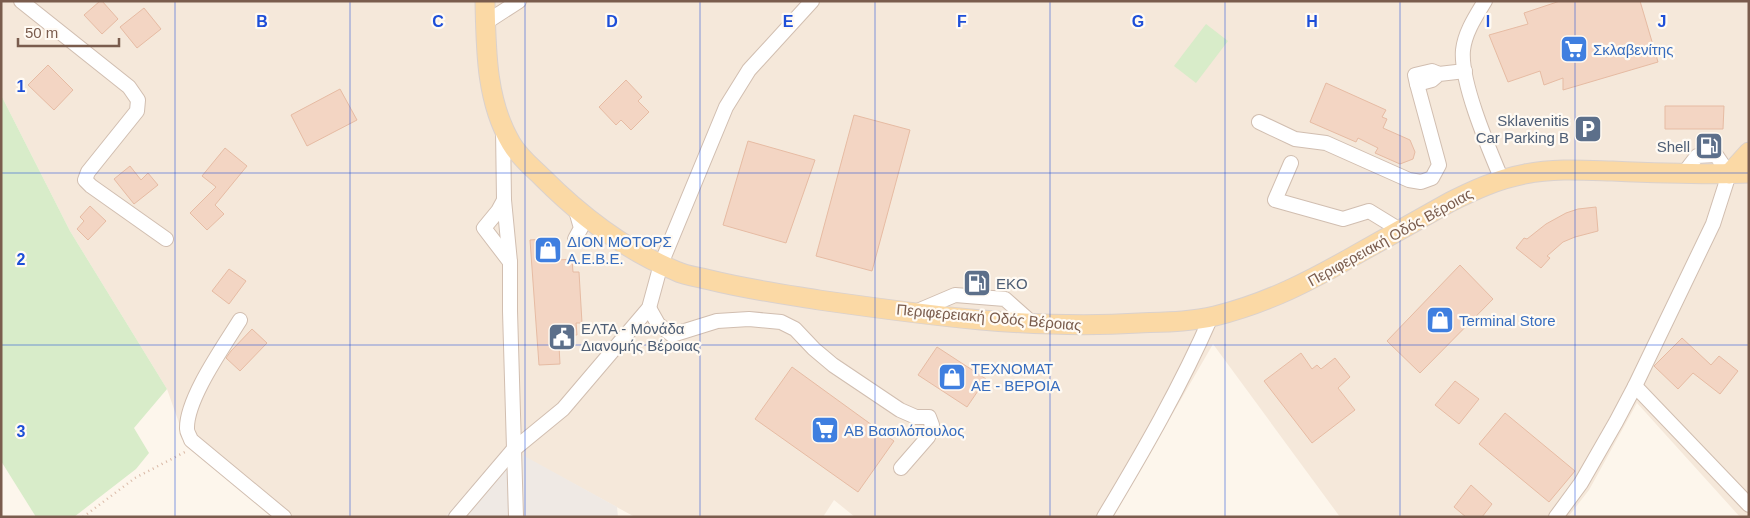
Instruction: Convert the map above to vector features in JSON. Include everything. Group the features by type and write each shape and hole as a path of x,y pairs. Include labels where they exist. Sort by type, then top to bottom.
{"main road":[{"name":"Περιφερειακή Οδός Βέροιας","path":"485,1 489,78 497,112 512,144 521,157 574,208 609,234 678,272 748,290 914,313 983,320 1094,326 1211,317 1240,309 1300,286 1459,198 1502,180 1552,170 1749,173"},
{"path":"1729,174 1749,152"}],"street":[{"path":"21,1 129,87 138,100 137,111 88,172 85,180 90,186 166,239"},
{"path":"486,23 519,1"},
{"path":"456,517 513,450 563,409 649,308 661,264 726,106 749,70 812,1"},
{"path":"1485,1 1470,26 1464,50 1465,71 1490,152 1502,180"},
{"path":"1259,122 1295,139 1326,143 1409,180 1421,182 1432,178 1439,165 1415,75 1432,71 1439,74 1465,71"},
{"path":"503,126 504,200 510,262 516,517"},
{"path":"1290,163 1274,200 1343,220 1369,211 1400,230"},
{"path":"1556,517 1581,483 1635,386 1712,224 1729,174"},
{"path":"504,200 498,212 484,228 510,262"},
{"path":"574,208 581,228 575,239"},
{"path":"649,308 658,324 672,335 717,322 749,319 781,322 795,329 833,365 900,410 916,417 929,417 932,425 928,437 901,468"},
{"path":"1104,517 1142,454 1187,369 1211,317"},
{"path":"240,320 201,386 188,415 187,431 192,440 284,517"},
{"path":"1635,386 1749,505"}],"path":[{"path":"83,517 136,478 198,445"}],"shaded area":[{"path":"1,1 1749,1 1749,517 1740,517 1637,403 1589,490 1568,517 1340,517 1213,344 1113,517 855,517 834,500 823,517 635,517 506,447 445,517 273,517 186,443 167,389 70,231 1,95"},
{"path":"506,446 617,507 618,517 445,517"}],"green space":[{"path":"1206,24 1228,41 1196,83 1174,66"},
{"path":"1,95 70,231 167,389 134,428 149,453 136,469 74,517 36,517 1,461"}],"building":[{"path":"100,1 118,19 102,34 84,15"},
{"name":"Σκλαβενίτης","path":"1560,1 1640,1 1658,62 1563,90 1563,78 1544,85 1540,71 1508,82 1489,35 1528,24 1524,13"},
{"path":"144,8 161,29 137,48 120,27"},
{"path":"48,65 73,90 54,110 28,85"},
{"path":"626,80 642,97 638,101 649,112 631,130 621,120 616,125 599,107"},
{"path":"1326,83 1386,110 1382,117 1387,119 1383,128 1410,140 1415,152 1413,159 1400,164 1375,153 1378,148 1358,138 1356,142 1310,122"},
{"path":"340,89 357,120 307,146 291,115"},
{"path":"1665,106 1724,106 1723,129 1665,129"},
{"path":"854,115 910,130 872,271 816,256"},
{"path":"748,141 815,160 786,243 723,225"},
{"path":"225,148 247,166 215,205 224,214 207,230 190,213 216,187 202,176"},
{"path":"130,166 141,180 148,173 158,185 134,204 114,179"},
{"path":"90,206 106,221 88,240 77,229 84,221 80,217"},
{"path":"1596,207 1598,231 1563,242 1547,256 1550,258 1541,268 1516,248 1524,238 1527,239 1546,224 1566,213 1578,209"},
{"path":"558,238 559,260 572,259 573,272 579,272 582,323 576,323 577,335 569,335 569,345 559,346 560,364 539,365 530,240"},
{"name":"Terminal Store","path":"1460,265 1493,299 1420,373 1387,341"},
{"path":"229,269 246,281 229,304 212,291"},
{"path":"252,329 267,343 240,371 226,358"},
{"path":"1682,338 1711,365 1719,356 1738,371 1720,394 1693,373 1678,389 1654,366"},
{"name":"ΤΕΧΝΟΜΑΤ ΑΕ - ΒΕΡΟΙΑ","path":"937,347 986,379 967,407 918,375"},
{"path":"1301,353 1312,369 1317,365 1321,369 1335,358 1350,377 1338,388 1355,410 1312,443 1264,381"},
{"name":"ΑΒ Βασιλόπουλος","path":"792,367 894,441 858,492 755,419"},
{"path":"1455,381 1479,399 1459,424 1435,405"},
{"path":"1505,413 1575,471 1549,502 1479,444"},
{"path":"1471,485 1492,504 1482,517 1466,517 1454,507"}],"place":[{"name":"Σκλαβενίτης","path":"1574,49"},
{"name":"Sklavenitis Car Parking B","path":"1588,129"},
{"name":"Shell","path":"1709,146"},
{"name":"ΔΙΟΝ ΜΟΤΟΡΣ Α.Ε.Β.Ε.","path":"548,250"},
{"name":"EKO","path":"977,283"},
{"name":"Terminal Store","path":"1440,320"},
{"name":"ΕΛΤΑ - Μονάδα Διανομής Βέροιας","path":"562,337"},
{"name":"ΤΕΧΝΟΜΑΤ ΑΕ - ΒΕΡΟΙΑ","path":"952,377"},
{"name":"ΑΒ Βασιλόπουλος","path":"825,430"}]}
